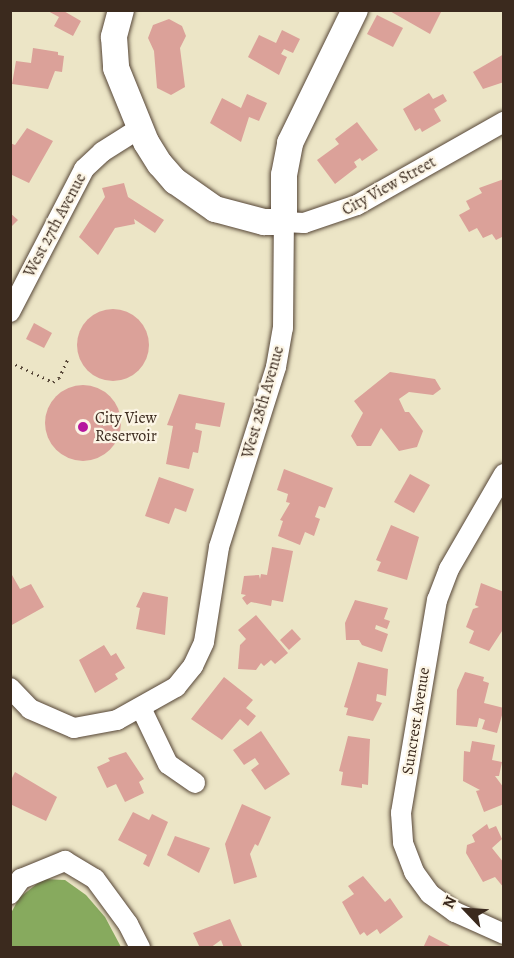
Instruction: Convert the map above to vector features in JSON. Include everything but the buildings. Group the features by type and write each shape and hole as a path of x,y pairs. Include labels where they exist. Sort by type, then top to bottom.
{"street":[{"name":"City View Street","path":"121,10 114,37 116,68 140,128 160,164 196,196 238,217 304,223 357,206 504,122"},
{"name":"West 28th Avenue","path":"10,688 30,709 74,728 117,720 142,710 176,687 193,666 204,642 219,547 276,367 283,328 284,175 290,144 355,10"},
{"name":"West 27th Avenue","path":"10,312 84,169 102,152 140,128"},
{"name":"Suncrest Avenue","path":"504,474 449,568 437,600 401,813 406,853 414,872 430,894 455,912 504,934"},
{"path":"142,710 168,764 195,783"},
{"path":"10,894 21,879 65,861 95,879 128,924 140,948"}],"path":[{"path":"10,362 52,382 59,378 69,357"}],"green space":[{"path":"43,879 65,880 86,895 105,917 121,947 11,947 10,915 19,898"}],"place":[{"name":"City View Reservoir","path":"83,427"}]}
